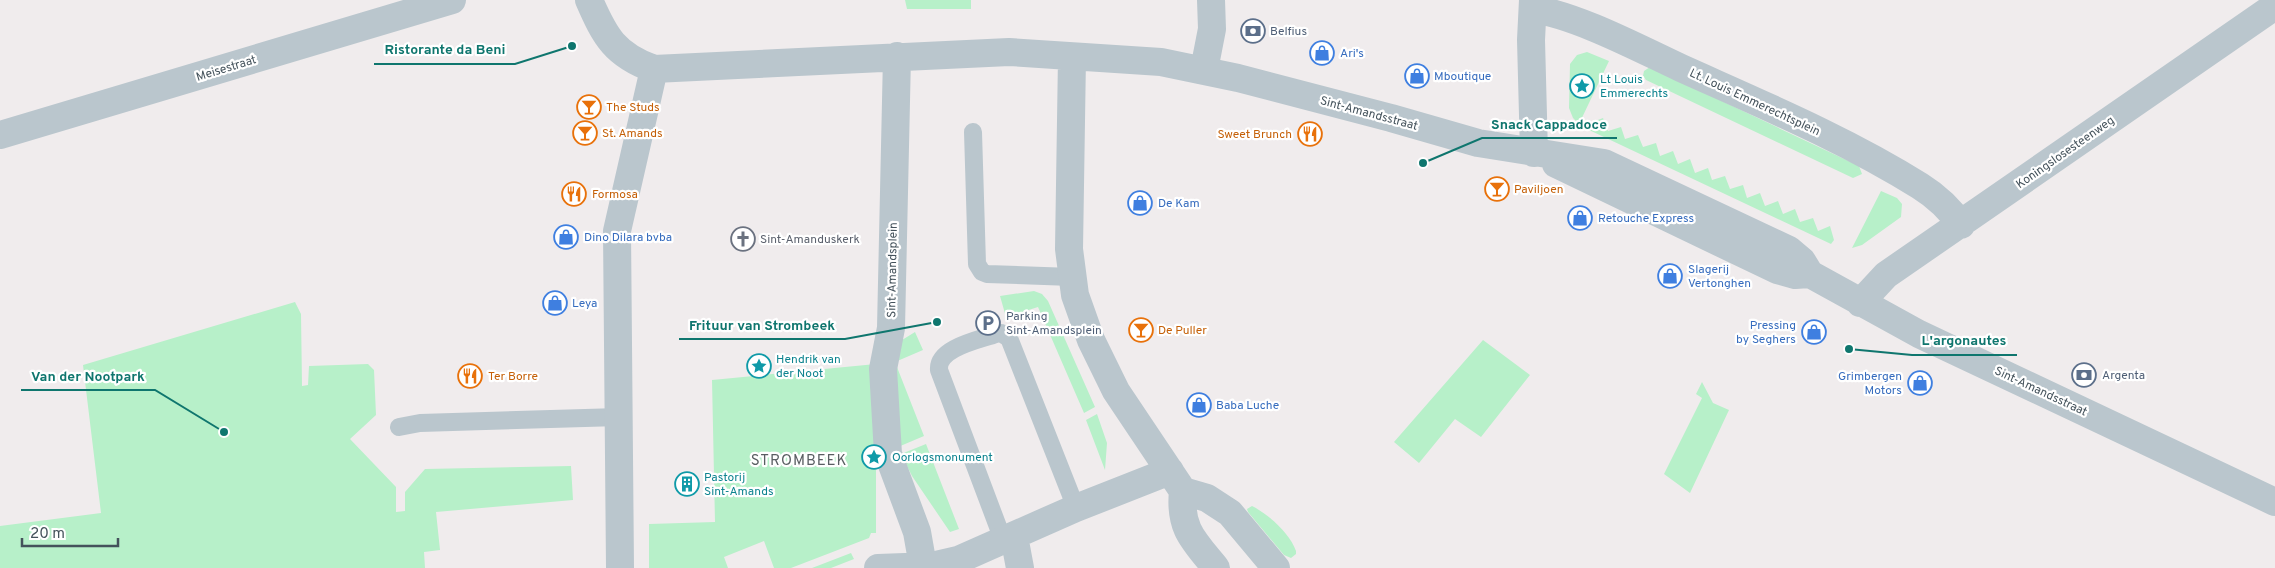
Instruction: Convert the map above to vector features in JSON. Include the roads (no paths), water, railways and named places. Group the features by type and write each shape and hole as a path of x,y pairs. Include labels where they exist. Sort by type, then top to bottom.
{"street":[{"name":"Meisestraat","path":"0,135 452,0"},
{"path":"590,0 603,28 617,49 626,58 654,69 1009,52 1161,62 1204,70 1212,29 1211,0"},
{"path":"1533,4 1531,40 1534,153"},
{"name":"Lt. Louis Emmerechtsplein","path":"1533,4 1640,49 1840,142 1921,186 1950,209 1960,225"},
{"name":"Koningslosesteenweg","path":"1860,303 1886,275 2275,6"},
{"name":"Sint-Amandsplein","path":"897,56 891,328 883,369 888,454 917,532 923,566"},
{"path":"1072,57 1070,239 1072,277 1080,313 1116,391 1177,481 1181,509 1188,531 1216,568"},
{"path":"620,568 617,230 654,69"},
{"name":"Sint-Amandsstraat","path":"1204,70 1391,118 1478,143 1604,163 1789,250 1802,260 1810,274 1919,334 2275,502"},
{"path":"881,567 923,566 958,560 1076,508 1177,481 1230,513 1276,568"},
{"path":"1009,538 1020,568"}],"lane":[{"path":"973,132 977,264 979,268 987,274 1072,277"},
{"path":"1009,538 939,370 940,360 946,352 1000,333 1009,338 1076,508"},
{"path":"399,427 420,423 619,417"}],"place":[{"name":"Belfius","path":"1253,31"},
{"name":"Ristorante da Beni","path":"572,46"},
{"name":"Ari's","path":"1322,53"},
{"name":"Mboutique","path":"1417,76"},
{"name":"Lt Louis Emmerechts","path":"1582,86"},
{"name":"The Studs","path":"589,107"},
{"name":"St. Amands","path":"585,133"},
{"name":"Sweet Brunch","path":"1310,134"},
{"name":"Snack Cappadoce","path":"1423,163"},
{"name":"Paviljoen","path":"1497,189"},
{"name":"Formosa","path":"574,194"},
{"name":"De Kam","path":"1140,203"},
{"name":"Retouche Express","path":"1580,218"},
{"name":"Dino Dilara bvba","path":"566,237"},
{"name":"Sint-Amanduskerk","path":"743,239"},
{"name":"Slagerij Vertonghen","path":"1670,276"},
{"name":"Leya","path":"555,303"},
{"name":"Frituur van Strombeek","path":"937,322"},
{"name":"Parking Sint-Amandsplein","path":"988,323"},
{"name":"De Puller","path":"1141,330"},
{"name":"Pressing by Seghers","path":"1814,332"},
{"name":"L'argonautes","path":"1849,349"},
{"name":"Hendrik van der Noot","path":"759,366"},
{"name":"Argenta","path":"2084,375"},
{"name":"Ter Borre","path":"470,376"},
{"name":"Grimbergen Motors","path":"1920,383"},
{"name":"Baba Luche","path":"1199,405"},
{"name":"Van der Nootpark","path":"224,432"},
{"name":"Oorlogsmonument","path":"874,457"},
{"name":"Pastorij Sint-Amands","path":"687,484"}],"district":[{"name":"STROMBEEK","path":"799,460"}]}
